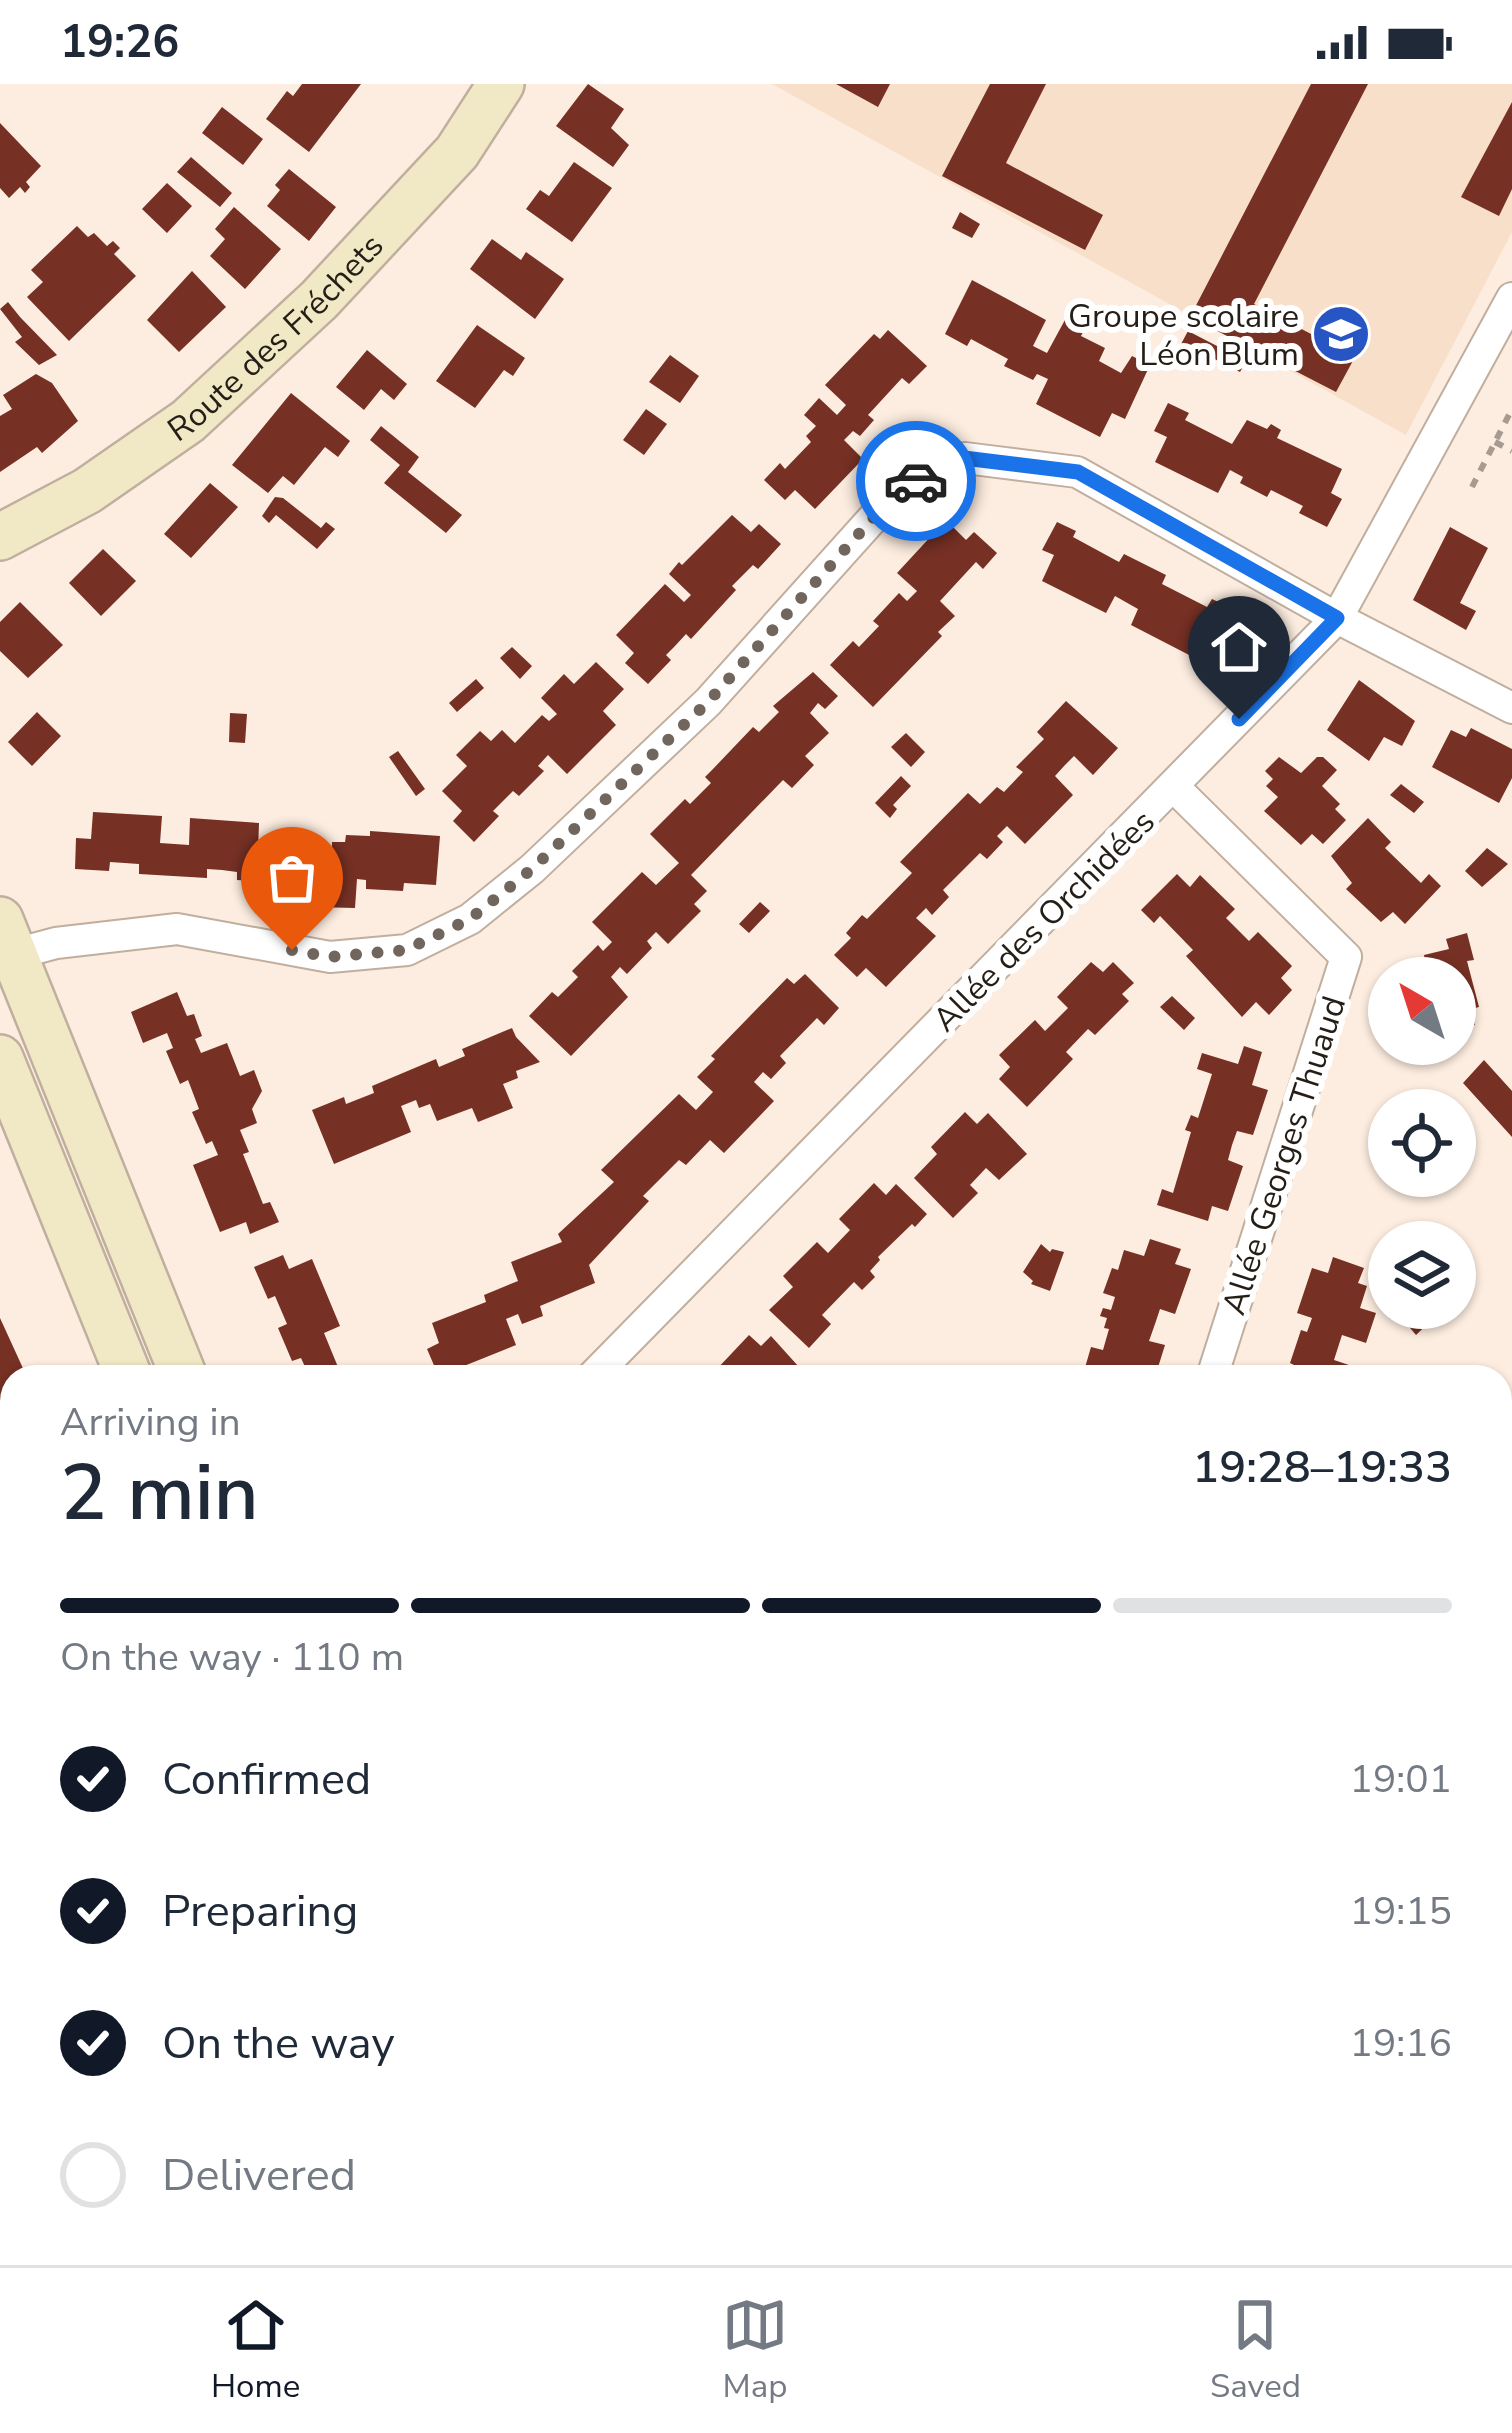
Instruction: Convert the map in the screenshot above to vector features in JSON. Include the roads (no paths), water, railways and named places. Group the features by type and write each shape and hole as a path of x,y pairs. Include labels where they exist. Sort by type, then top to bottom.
{"street":[{"name":"Route des Fréchets","path":"0,538 87,491 188,421 319,300 442,169 501,84"},
{"name":"Allée des Orchidées","path":"604,1365 1337,618 1512,298"},
{"path":"179,1365 4,944 56,944 177,929 330,957 406,950 470,919 532,869 708,702 874,517 914,482 964,458 1078,472 1337,618 1512,708"},
{"name":"Allée Georges Thuaud","path":"1174,787 1346,957 1216,1365"},
{"path":"0,1058 124,1365"}],"place":[{"name":"Groupe scolaire Léon Blum","path":"1341,334"}]}
